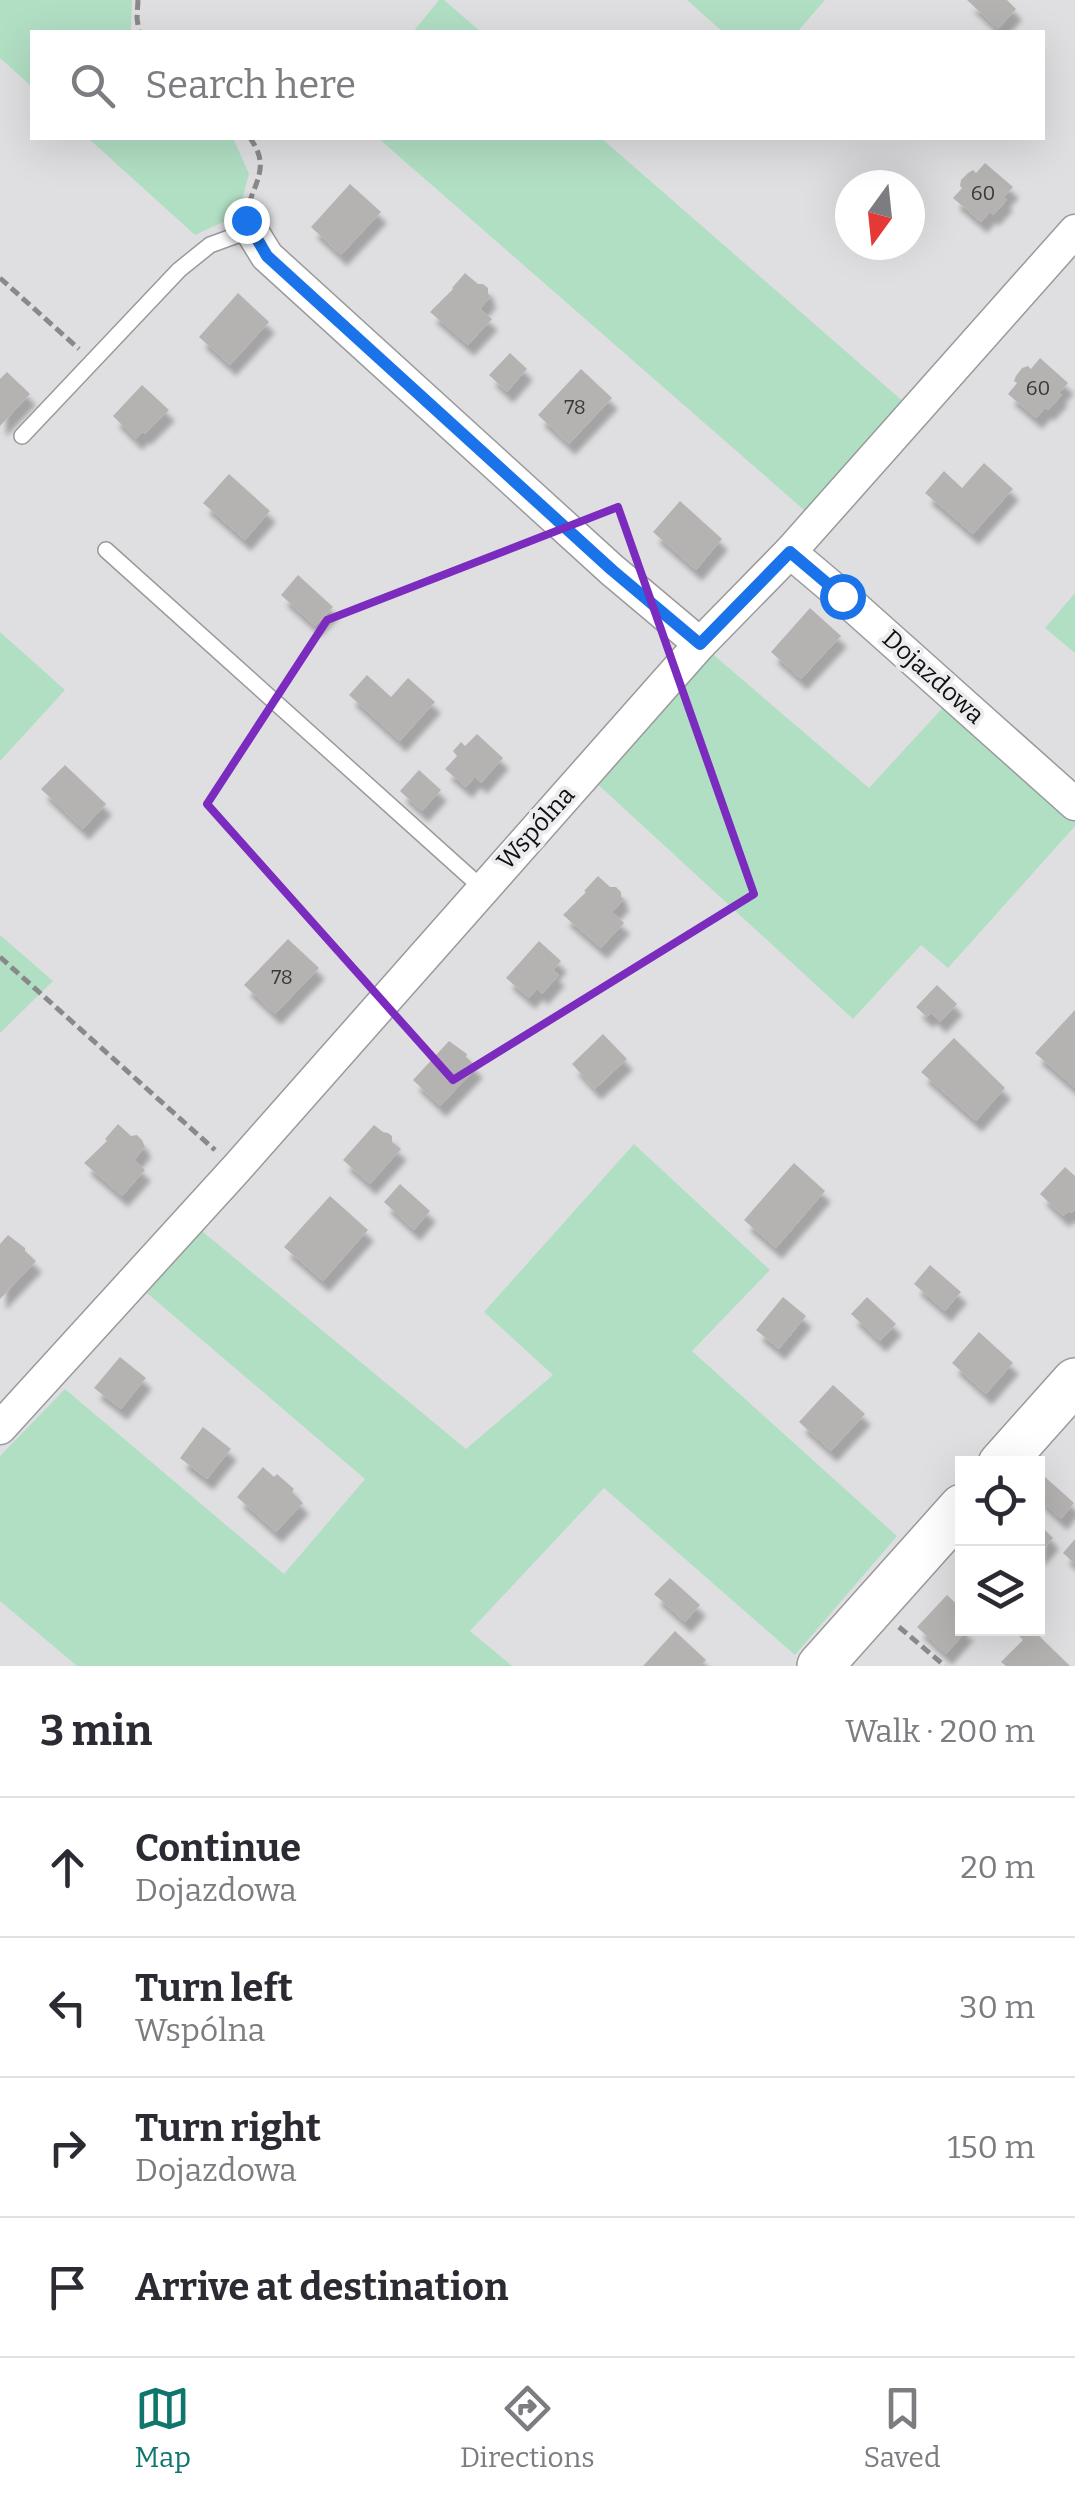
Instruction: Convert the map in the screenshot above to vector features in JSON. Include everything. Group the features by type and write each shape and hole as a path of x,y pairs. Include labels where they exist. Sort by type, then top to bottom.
{"street":[{"path":"251,230 267,256 612,570 700,644"},
{"name":"Wspólna","path":"0,1428 700,644 790,552 1075,232"},
{"name":"Dojazdowa","path":"790,552 1075,804"},
{"path":"1008,1456 1075,1381"},
{"path":"820,1666 955,1514"}],"lane":[{"path":"22,436 179,270 210,245 251,230"},
{"path":"106,550 482,888"}],"path":[{"path":"138,0 139,30"},
{"path":"251,140 259,151 260,171 246,220 251,230"},
{"path":"0,278 92,361"},
{"path":"0,956 236,1168"},
{"path":"874,1605 944,1666"}],"highlighted area":[{"path":"618,507 754,894 453,1080 207,804 327,620"}],"green space":[{"path":"0,0 132,0 131,30 30,30 30,85 0,58"},
{"path":"439,0 444,0 479,30 415,30"},
{"path":"687,0 825,0 799,30 721,30"},
{"path":"90,140 234,140 249,174 238,215 195,235"},
{"path":"380,140 603,140 905,403 804,510"},
{"path":"1075,593 1075,653 1045,628"},
{"path":"0,632 65,690 0,761"},
{"path":"709,651 869,788 947,703 1075,815 1075,826 948,968 921,945 853,1019 593,780"},
{"path":"0,935 53,981 0,1033"},
{"path":"634,1144 770,1270 692,1351 897,1536 795,1655 604,1488 470,1631 512,1666 77,1666 0,1601 0,1456 65,1389 284,1574 365,1479 147,1293 197,1227 466,1449 553,1375 484,1312"}],"building":[{"path":"967,0 1007,0 1016,9 998,29"},
{"path":"985,163 1013,187 1004,197 1007,200 981,222 953,198 962,188 961,180"},
{"path":"350,184 381,212 341,255 311,227"},
{"path":"465,273 488,288 491,296 480,309 492,319 468,345 430,312"},
{"path":"238,293 269,322 230,365 199,337"},
{"path":"510,353 527,369 507,392 489,375"},
{"path":"1040,358 1068,383 1059,393 1062,395 1036,418 1008,394 1022,368 1031,369"},
{"path":"581,369 612,398 569,444 538,415"},
{"path":"7,372 30,394 0,426 0,379"},
{"path":"142,385 169,410 136,439 113,416"},
{"path":"984,463 1013,489 973,534 925,493 944,471 962,488"},
{"path":"229,474 270,511 245,540 203,503"},
{"path":"680,501 722,539 696,570 653,532"},
{"path":"298,575 333,607 315,626 281,595"},
{"path":"810,608 841,636 801,679 771,652"},
{"path":"367,675 391,697 408,678 435,702 400,741 349,695"},
{"path":"477,734 503,758 481,783 475,777 466,787 445,769 457,756 453,751 461,742 465,746"},
{"path":"65,765 106,804 83,829 41,789"},
{"path":"419,770 441,790 422,811 400,791"},
{"path":"598,876 610,887 616,887 624,899 612,912 624,923 601,948 563,915"},
{"path":"288,939 319,968 275,1014 244,985"},
{"path":"539,941 561,961 553,970 559,975 542,994 537,989 529,998 506,978"},
{"path":"937,985 957,1004 940,1022 916,1007"},
{"path":"1075,1010 1075,1088 1035,1053"},
{"path":"603,1034 627,1059 595,1089 572,1064"},
{"path":"954,1038 1005,1088 976,1121 921,1072"},
{"path":"449,1041 477,1067 440,1106 413,1080"},
{"path":"118,1124 131,1136 137,1135 145,1147 134,1160 145,1170 122,1196 84,1163"},
{"path":"374,1125 392,1136 392,1142 401,1149 370,1184 343,1160"},
{"path":"794,1163 825,1191 776,1248 744,1220"},
{"path":"1065,1167 1075,1176 1075,1210 1063,1216 1040,1194"},
{"path":"400,1184 430,1211 414,1230 384,1202"},
{"path":"330,1196 368,1230 323,1281 284,1247"},
{"path":"8,1235 36,1261 0,1299 0,1244"},
{"path":"930,1265 961,1292 945,1311 914,1284"},
{"path":"783,1297 806,1316 779,1349 756,1330"},
{"path":"867,1297 896,1324 880,1341 851,1314"},
{"path":"979,1332 1013,1363 986,1394 952,1363"},
{"path":"120,1357 146,1378 121,1409 94,1388"},
{"path":"833,1385 865,1414 831,1451 799,1422"},
{"path":"203,1427 231,1449 207,1479 180,1458"},
{"path":"263,1467 294,1489 292,1492 303,1503 276,1532 237,1497"},
{"path":"1045,1477 1074,1503 1061,1519 1045,1504"},
{"path":"1045,1530 1053,1538 1045,1548"},
{"path":"1075,1539 1075,1564 1063,1553"},
{"path":"670,1578 700,1605 685,1622 654,1594"},
{"path":"947,1595 955,1602 955,1636 962,1636 946,1654 917,1627"},
{"path":"675,1631 706,1660 700,1666 643,1666"},
{"path":"1019,1636 1039,1636 1070,1666 1006,1666 1001,1662 1023,1640"}],"route":[{"path":"246,220 267,256 612,570 700,644 790,552 842,596"}]}
